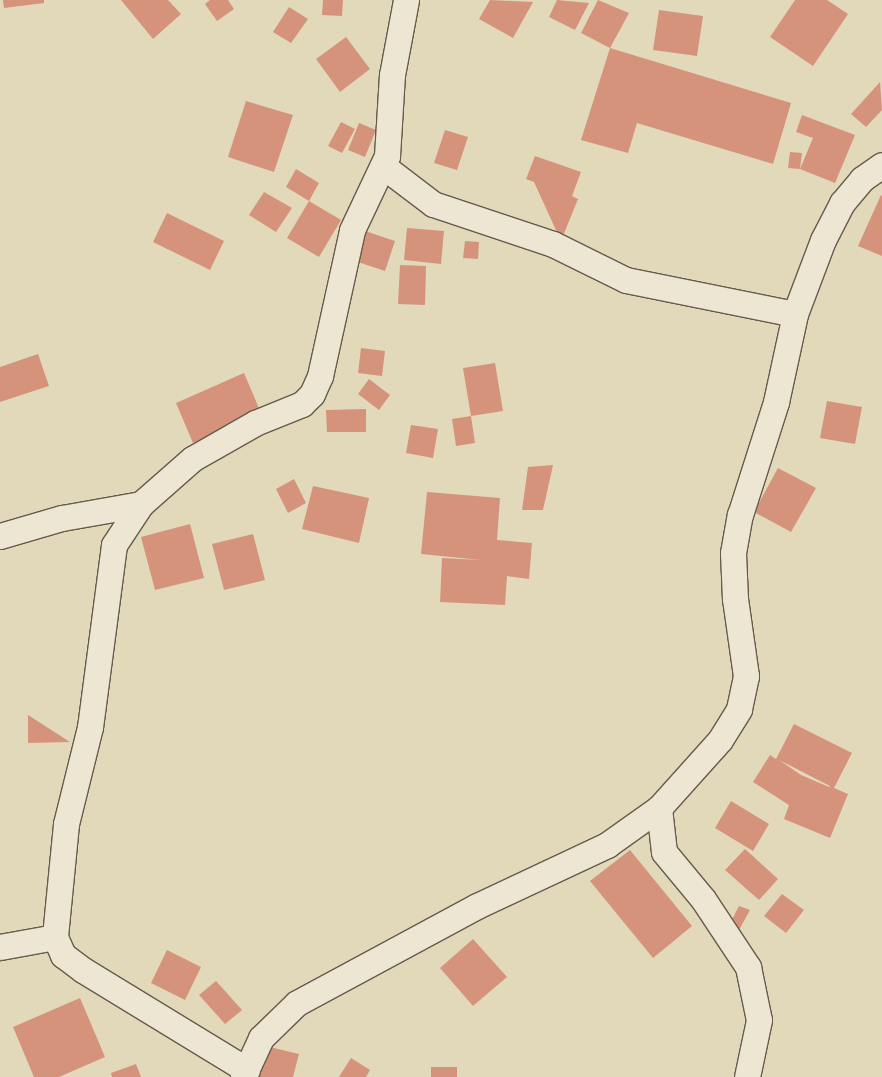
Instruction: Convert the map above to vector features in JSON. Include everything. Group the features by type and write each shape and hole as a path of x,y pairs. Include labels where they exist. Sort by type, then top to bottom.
{"street":[{"path":"406,0 392,75 384,166 352,230 320,376 312,394 302,404 256,424 192,459 140,504 118,533 112,552 90,726 66,824 55,938 63,956 245,1074 261,1038 276,1021 316,991 477,906 606,845 659,808 720,740 739,709 746,676 734,599 733,553 740,515 776,402 795,314 822,240 842,203 862,179 882,165"},
{"path":"384,166 433,204 553,244 626,280 795,314"},
{"path":"0,536 62,518 140,504"},
{"path":"659,808 664,852 704,899 748,967 759,1020 747,1077"},
{"path":"0,947 55,938"}],"building":[{"path":"3,0 44,0 44,3 4,8"},
{"path":"121,0 168,0 181,14 153,39"},
{"path":"210,0 228,0 234,9 217,21 205,4"},
{"path":"323,0 343,0 342,16 322,15"},
{"path":"490,0 533,2 513,38 479,19"},
{"path":"557,0 589,3 575,30 549,17"},
{"path":"598,0 629,13 610,48 581,33"},
{"path":"795,0 827,0 848,14 813,66 770,37"},
{"path":"289,7 308,19 291,43 273,32"},
{"path":"659,10 703,16 697,56 653,50"},
{"path":"346,37 370,69 340,92 316,59"},
{"path":"610,48 791,103 773,164 637,123 628,153 581,140"},
{"path":"880,82 882,110 866,127 851,114"},
{"path":"246,101 293,115 274,172 228,157"},
{"path":"802,115 855,135 835,183 800,169 813,138 796,132"},
{"path":"341,122 355,129 342,153 328,146"},
{"path":"359,123 376,130 365,157 348,150"},
{"path":"445,130 468,137 457,170 434,163"},
{"path":"790,152 802,153 800,169 788,168"},
{"path":"535,156 581,172 572,196 578,199 561,241 534,182 526,179"},
{"path":"296,169 319,183 309,201 286,187"},
{"path":"264,192 292,208 276,232 249,215"},
{"path":"882,196 882,256 858,246"},
{"path":"309,201 341,220 319,257 287,238"},
{"path":"167,213 224,241 210,270 153,242"},
{"path":"407,228 444,231 441,264 404,260"},
{"path":"362,230 395,241 385,271 352,260"},
{"path":"465,241 479,242 478,259 463,258"},
{"path":"400,265 426,266 425,305 398,304"},
{"path":"361,348 385,351 382,376 358,373"},
{"path":"38,354 49,386 0,402 0,367"},
{"path":"495,363 503,411 471,416 463,368"},
{"path":"244,373 261,413 193,443 176,403"},
{"path":"369,379 390,395 379,410 358,394"},
{"path":"827,401 862,407 855,444 820,438"},
{"path":"366,409 366,432 327,432 326,410"},
{"path":"471,416 475,443 456,446 452,419"},
{"path":"411,425 438,429 433,458 406,453"},
{"path":"553,465 543,510 522,510 528,467"},
{"path":"778,468 816,488 791,532 754,512"},
{"path":"294,479 306,503 288,513 276,489"},
{"path":"313,486 369,498 359,543 302,529"},
{"path":"427,492 500,498 497,540 532,543 529,579 507,576 505,605 440,602 442,558 481,560 421,554"},
{"path":"190,524 204,578 155,590 141,537"},
{"path":"253,534 265,580 224,590 212,544"},
{"path":"28,715 70,742 28,743"},
{"path":"794,724 852,753 834,788 848,794 830,838 784,819 789,805 753,782 770,755 776,759","holes":["779,760 830,786 801,775"]},
{"path":"731,801 769,824 753,851 715,828"},
{"path":"745,849 778,879 759,900 725,870"},
{"path":"630,850 692,926 653,958 590,881"},
{"path":"782,894 804,910 786,933 764,916"},
{"path":"739,906 750,910 738,932 728,927"},
{"path":"473,939 507,977 473,1006 440,968"},
{"path":"167,950 201,967 185,1000 151,983"},
{"path":"216,981 242,1010 225,1024 199,995"},
{"path":"80,998 105,1057 59,1077 34,1077 13,1027"},
{"path":"261,1045 299,1054 293,1077 254,1077"},
{"path":"351,1058 370,1070 366,1077 339,1077"},
{"path":"136,1064 141,1077 112,1077 111,1073"},
{"path":"431,1067 457,1067 457,1077 431,1077"}]}
